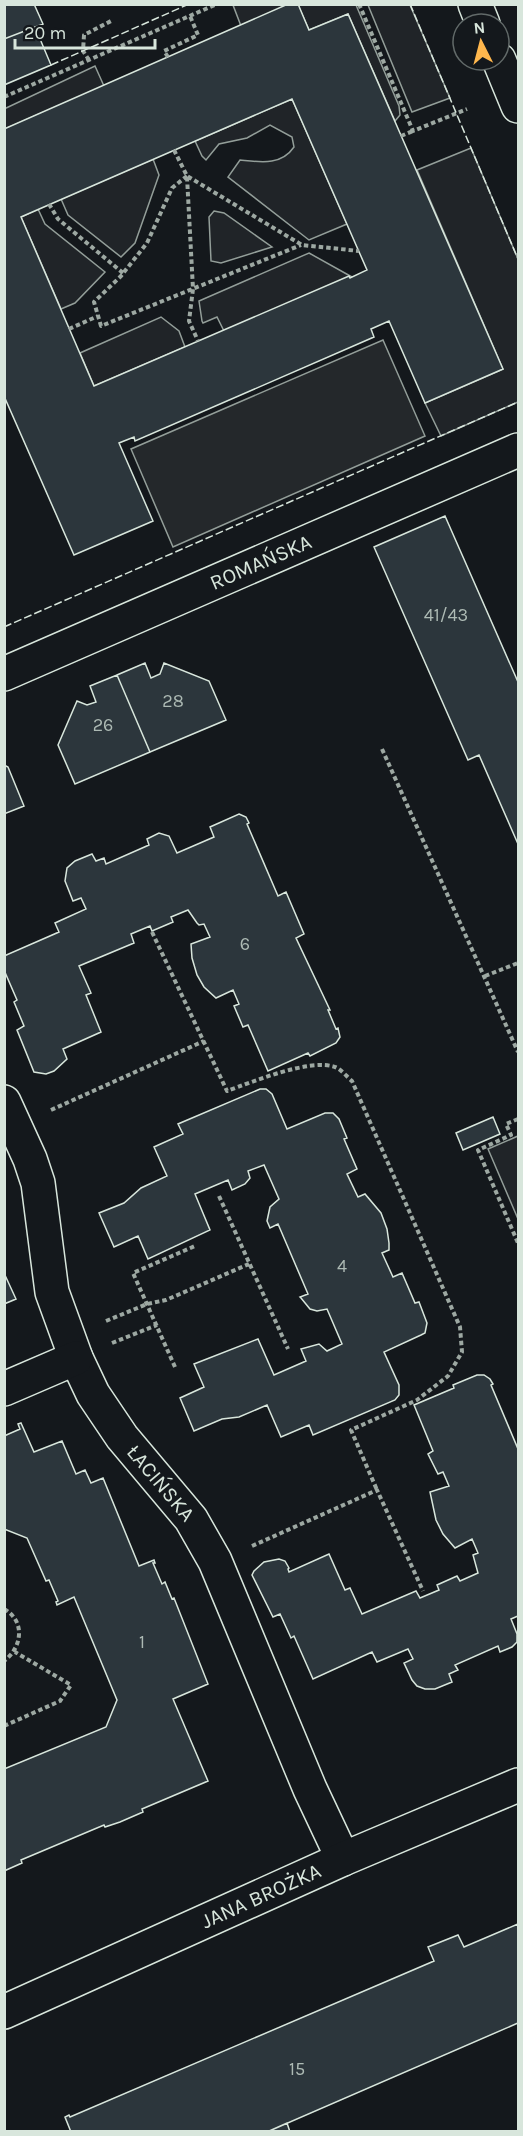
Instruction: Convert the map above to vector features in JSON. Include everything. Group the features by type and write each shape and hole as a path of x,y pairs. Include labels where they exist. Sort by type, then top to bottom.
{"street":[{"path":"504,72 519,106"},
{"name":"ROMAŃSKA","path":"4,674 519,450"},
{"name":"ŁACIŃSKA","path":"9,1114 30,1159 38,1183 52,1292 76,1358 93,1394 123,1437 191,1519 215,1561 310,1789 344,1859"},
{"path":"4,1389 76,1358"},
{"name":"JANA BROŻKA","path":"4,2012 344,1859 519,1785"}],"path":[{"path":"4,97 217,4"},
{"path":"360,4 413,131"},
{"path":"168,57 164,51 198,35 190,16"},
{"path":"88,60 83,51 84,35 111,21"},
{"path":"402,136 467,109"},
{"path":"174,150 187,176 193,289 189,321 198,341"},
{"path":"187,176 301,245 359,251"},
{"path":"187,176 172,188 147,243 123,273 94,302 101,326 301,245"},
{"path":"49,204 58,219 123,273"},
{"path":"69,329 98,316"},
{"path":"382,748 519,1052"},
{"path":"152,932 227,1091 260,1079 312,1065 336,1067 352,1081 460,1327 462,1352 448,1376 417,1400 351,1430 423,1591"},
{"path":"484,976 519,963"},
{"path":"9,1114 204,1041"},
{"path":"519,1119 506,1124 511,1136 478,1150 519,1244"},
{"path":"219,1196 288,1349"},
{"path":"175,1367 133,1273 195,1246"},
{"path":"100,1323 147,1304 166,1300 249,1264"},
{"path":"109,1345 157,1325"},
{"path":"215,1561 377,1490"},
{"path":"4,1609 10,1612 18,1623 20,1638 15,1652 4,1660"},
{"path":"4,1726 60,1701 71,1685 15,1652"}],"shaded area":[{"path":"233,5 288,5 241,26"},
{"path":"298,5 356,5 399,106 400,115 395,121 348,14 309,30"},
{"path":"368,5 410,5 450,98 412,112"},
{"path":"95,66 104,86 5,129 4,109"},
{"path":"292,99 347,224 309,240 228,177 240,160 270,161 283,157 294,147 292,137 270,125 247,138 219,144 206,160 195,141"},
{"path":"471,148 518,259 518,402 441,436 425,403 503,369 417,170"},
{"path":"153,159 159,175 135,243 121,257 68,215 61,199"},
{"path":"38,209 45,224 105,272 75,303 61,309 21,217"},
{"path":"214,211 224,213 272,247 221,263 211,261 209,217"},
{"path":"309,253 352,277 224,331 217,317 203,323 199,301"},
{"path":"161,317 179,331 185,347 94,386 80,353"},
{"path":"383,340 425,436 173,547 131,449"},
{"path":"518,1136 518,1219 488,1149"}],"building":[{"path":"4,4 34,4 43,24 4,39"},
{"path":"288,4 298,4 309,30 348,14 503,369 425,403 389,321 371,329 374,337 135,441 134,437 119,443 153,521 74,555 4,396 4,129","holes":["292,99 367,270 94,386 21,217"]},
{"path":"35,27 51,65 4,85 4,39"},
{"path":"445,516 518,682 518,844 479,755 468,760 374,547"},
{"path":"145,663 151,678 160,674 164,663 209,681 226,720 150,752 117,675"},
{"path":"117,675 150,752 75,784 58,745 77,701 87,705 96,702 90,686"},
{"path":"4,765 8,767 24,806 4,814"},
{"path":"239,814 246,817 249,823 247,824 278,896 286,892 304,934 296,938 330,1010 328,1010 336,1029 338,1028 340,1037 336,1043 310,1056 308,1053 268,1071 248,1025 243,1027 234,1006 239,1004 233,990 216,998 204,987 197,975 191,944 210,937 204,924 199,925 188,910 171,917 173,922 152,931 150,926 131,934 134,943 79,966 91,993 86,995 101,1032 63,1049 67,1059 54,1071 46,1074 34,1072 17,1030 24,1026 14,1002 17,1000 4,970 4,956 59,932 55,923 86,909 81,898 73,901 65,881 67,868 75,861 92,854 96,861 104,858 106,864 149,845 147,839 159,833 169,836 177,853 214,837 210,827"},
{"path":"260,1089 266,1089 272,1094 287,1129 325,1113 333,1113 339,1119 347,1138 344,1139 357,1169 347,1174 358,1197 365,1194 381,1213 389,1243 389,1250 382,1253 393,1277 402,1273 415,1303 419,1302 427,1323 425,1333 384,1352 399,1385 399,1395 395,1400 313,1435 309,1425 281,1437 267,1405 239,1417 222,1419 194,1431 180,1398 204,1387 194,1364 258,1339 274,1375 306,1361 301,1349 319,1344 327,1351 342,1344 327,1309 317,1311 310,1309 300,1297 308,1294 278,1224 270,1228 267,1221 270,1207 279,1199 264,1165 248,1171 250,1178 245,1184 232,1190 228,1180 195,1194 210,1230 148,1259 138,1236 114,1247 99,1213 124,1203 141,1188 167,1176 154,1147 183,1134 178,1124"},
{"path":"493,1117 500,1134 463,1150 456,1133"},
{"path":"4,1273 16,1299 4,1304"},
{"path":"477,1375 484,1375 493,1384 491,1385 518,1449 518,1616 511,1619 517,1634 517,1642 500,1652 498,1646 455,1665 458,1670 449,1674 452,1682 435,1689 417,1686 412,1680 404,1663 413,1659 408,1649 377,1662 372,1652 313,1679 294,1636 291,1638 280,1614 273,1617 252,1575 254,1571 264,1562 279,1559 285,1561 289,1572 329,1554 345,1590 350,1588 362,1614 416,1591 420,1598 439,1590 437,1585 457,1576 460,1581 478,1573 473,1555 478,1553 472,1539 455,1548 443,1534 436,1520 430,1492 449,1486 443,1472 438,1474 428,1454 433,1451 414,1405 454,1388 453,1385"},
{"path":"21,1423 34,1452 62,1441 76,1474 85,1470 91,1483 103,1478 139,1566 154,1560 155,1563 153,1563 162,1584 165,1582 172,1599 174,1598 208,1684 173,1699 208,1781 142,1809 143,1812 120,1822 105,1827 104,1825 21,1860 22,1863 4,1871 4,1769 106,1727 117,1700 74,1597 57,1605 58,1601 49,1580 46,1581 27,1538 4,1529 4,1436 20,1429 18,1424"},
{"path":"518,1924 518,2023 267,2132 71,2132 65,2117 69,2115 70,2117 434,1961 428,1947 458,1935 464,1947"},
{"path":"287,2123 290,2132 267,2132"}],"fence":[{"path":"51,65 189,4"},
{"path":"410,4 518,259"},
{"path":"4,627 518,402"}]}
